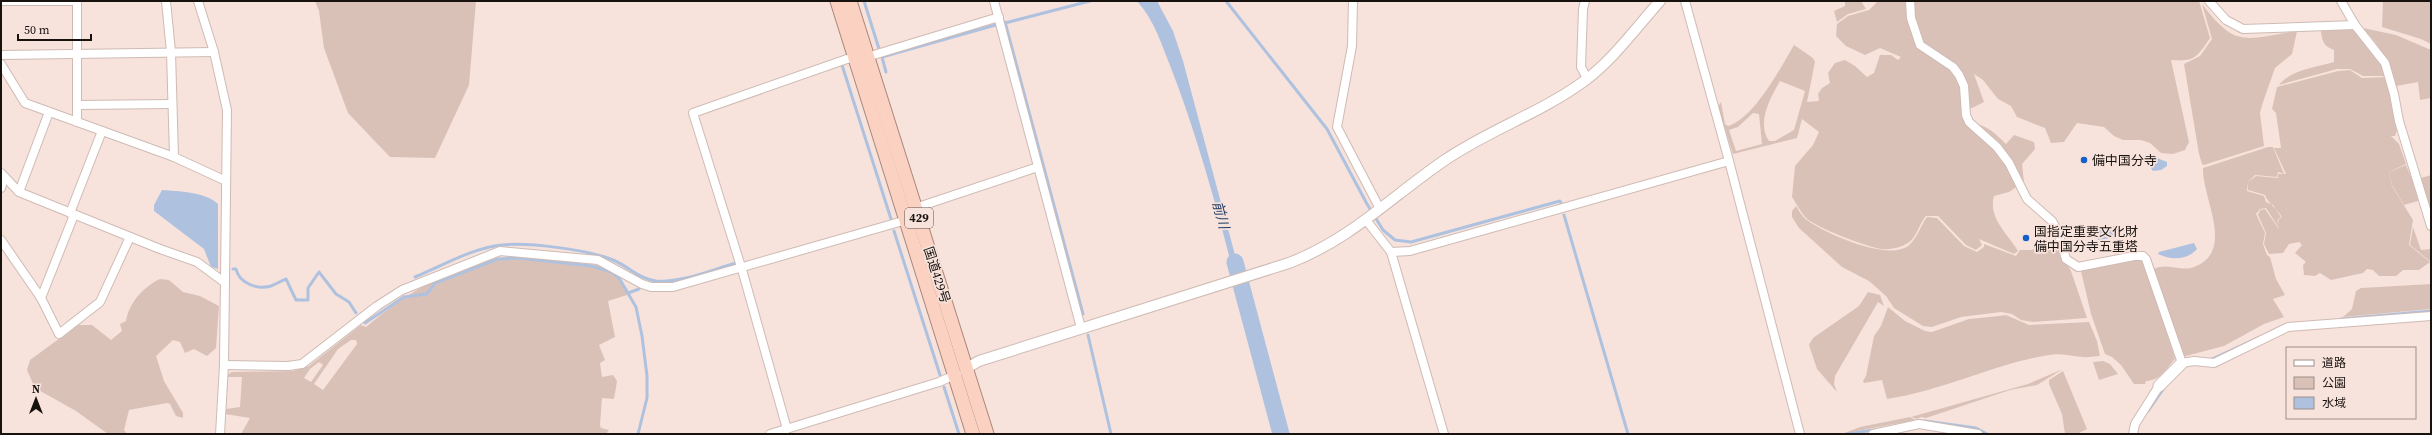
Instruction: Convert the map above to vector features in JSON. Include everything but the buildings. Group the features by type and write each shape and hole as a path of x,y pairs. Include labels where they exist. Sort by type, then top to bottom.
{"highway":[{"name":"国道429号","path":"837,1 871,55 904,216 973,434"},
{"name":"国道429号","path":"850,1 871,55 917,212 987,434"}],"main road":[{"path":"2158,386 2182,363"}],"street":[{"path":"1,1 77,1 77,122"},
{"path":"166,1 171,52 174,157"},
{"path":"198,1 214,52 227,110 224,180 224,366 220,434"},
{"path":"994,1 1081,328"},
{"path":"1352,1 1352,46 1337,127 1373,214 1391,252 1444,434"},
{"path":"1585,1 1583,9 1581,67 1587,78"},
{"path":"770,434 786,431 955,375 979,361 1253,274 1315,252 1337,240 1455,153 1570,90 1587,78 1616,53 1660,1"},
{"path":"1685,1 1729,161 1800,434"},
{"path":"1910,1 1911,18 1920,45 1924,50 1953,67 1959,75 1964,86 1966,115 1969,122 1997,147 2009,163 2027,199 2052,221 2058,232 2066,260 2078,267 2134,256 2143,256 2146,259 2182,363 2194,361 2214,363 2288,327 2431,316"},
{"path":"2209,1 2226,20 2243,29 2355,25"},
{"path":"2340,1 2355,25 2385,63 2393,89 2399,121 2431,226"},
{"path":"786,431 741,267 693,113 871,55 1000,21"},
{"path":"1,55 214,52"},
{"path":"1,64 25,103 174,157 224,180"},
{"path":"77,105 172,104"},
{"path":"19,192 49,112"},
{"path":"41,298 102,131"},
{"path":"1391,252 1410,251 1729,161"},
{"path":"224,366 288,366 302,364 377,306 402,290 500,251 598,260 650,287 674,287 917,212 1038,167"},
{"path":"2,177 19,192 130,237 197,262 224,282"},
{"path":"1,188 2,177"},
{"path":"1,240 41,298 59,334 100,302 130,237"},
{"path":"2133,434 2135,424 2158,386"},
{"path":"1874,434 1919,424 1978,434"}],"green space":[{"path":"315,1 476,1 469,85 435,158 390,157 348,113 324,48 319,11"},
{"path":"1845,1 1861,1 1866,9 1848,14 1837,22 1834,11 1845,6"},
{"path":"1878,1 2199,1 2210,38 2195,57 2185,60 2171,60 2189,142 2185,150 2173,154 2161,153 2150,143 2141,140 2123,140 2114,136 2104,127 2077,123 2064,142 2051,143 2045,128 2017,117 2011,106 1998,99 1983,80 1974,74 1984,102 1972,108 1962,108 1966,124 1983,126 1993,132 2006,144 2014,135 2034,142 2035,149 2022,164 2024,182 2009,192 1994,196 1993,204 1996,218 2018,251 2014,254 1979,239 1982,245 1976,250 1966,245 1938,216 1926,216 1911,240 1905,245 1895,248 1881,249 1841,236 1819,226 1805,217 1792,197 1795,166 1813,145 1819,132 1802,119 1797,138 1733,154 1718,107 1721,102 1725,124 1728,126 1738,121 1757,103 1766,91 1794,45 1813,58 1815,62 1807,102 1819,101 1818,94 1822,88 1830,83 1828,73 1835,63 1845,60 1855,66 1867,77 1874,73 1880,55 1891,55 1898,60 1901,57 1880,48 1865,55 1846,46 1836,36 1837,24 1848,16 1869,10","holes":["1780,81 1805,91 1794,130 1775,141 1769,141 1765,134 1764,118 1769,102","1753,113 1759,114 1762,144 1736,151 1729,130 1738,127"]},
{"path":"2383,1 2431,1 2431,44 2421,39 2382,27"},
{"path":"2202,4 2224,28 2233,34 2243,37 2253,38 2297,31 2292,54 2275,68 2263,102 2260,113 2264,146 2204,165 2202,164 2199,154 2184,64 2200,56 2212,39"},
{"path":"2363,28 2396,35 2431,50 2431,98 2420,100 2418,82 2396,86 2391,69 2384,55"},
{"path":"2351,29 2356,31 2380,61 2386,76 2363,76 2350,69 2337,69 2279,85 2297,72 2334,62 2334,50 2324,43 2321,31"},
{"path":"2350,70 2362,78 2386,77 2398,127 2395,136 2391,136 2399,144 2406,164 2389,172 2392,186 2413,220 2409,245 2430,262 2419,270 2403,270 2396,276 2379,276 2373,270 2367,269 2363,273 2331,280 2320,273 2315,276 2304,275 2303,265 2306,262 2295,253 2302,245 2299,242 2289,244 2283,253 2269,254 2264,244 2266,233 2258,215 2260,210 2265,209 2279,228 2266,208 2260,209 2256,214 2265,233 2263,244 2267,255 2270,257 2276,279 2285,295 2273,299 2284,317 2264,324 2224,346 2182,357 2153,272 2154,269 2163,266 2184,268 2194,267 2206,259 2213,249 2215,237 2214,223 2204,180 2203,168 2268,147 2273,147 2284,174 2286,174 2274,148 2281,148 2276,113 2272,109 2277,87 2338,71","holes":["2278,172 2284,174 2278,174 2278,178 2256,176 2248,182 2255,175 2277,177","2248,182 2248,190 2265,195 2271,204 2266,202 2264,196 2247,191"]},
{"path":"2406,165 2421,200 2404,205 2392,185 2389,172"},
{"path":"2431,175 2431,220 2421,186 2421,178"},
{"path":"1796,206 1805,219 1828,232 1857,244 1886,250 1898,250 1908,246 1927,217 1937,218 1964,246 1977,252 1984,247 1984,244 2016,256 2020,250 2031,250 2055,243 2071,271 2087,318 2033,322 2021,320 2012,314 2001,312 1961,317 1932,327 1923,326 1894,308 1886,296 1869,281 1842,267 1799,228 1792,217 1792,211"},
{"path":"2413,227 2421,250 2431,249 2431,262 2410,245"},
{"path":"515,256 603,266 618,276 628,290 627,295 608,301 615,337 599,345 605,360 600,363 602,377 613,375 617,381 614,399 602,398 600,425 601,428 609,430 606,434 241,434 250,418 225,414 223,434 226,376 232,372 293,371 309,366 361,325 366,327 417,290 454,271 494,259","holes":["351,340 356,340 357,344 323,390 314,384 338,349","319,362 323,365 311,382 304,378 310,369","228,377 242,377 240,407 226,409"]},
{"path":"2132,258 2141,260 2145,265 2175,359 2159,376 2155,379 2146,381 2145,384 2134,384 2121,365 2112,357 2105,354 2091,314 2081,271"},
{"path":"160,279 169,280 183,292 200,296 219,306 216,348 207,356 194,349 185,353 180,342 173,340 156,356 164,381 183,413 183,418 176,416 170,404 167,403 129,410 124,430 127,434 108,434 76,411 35,388 27,370 30,360 78,325 92,325 111,340 122,331 120,324 126,321 130,308 138,296 148,286"},
{"path":"2431,284 2431,309 2343,317 2352,309 2356,291 2361,288"},
{"path":"1868,292 1880,295 1884,306 1878,302 1835,376 1834,384 1837,392 1817,369 1809,345 1813,338 1859,306"},
{"path":"1888,307 1905,321 1925,331 1932,332 1969,319 2006,315 2029,325 2089,322 2097,341 2100,356 2084,357 2053,354 2028,359 1928,390 1887,399 1882,380 1864,383 1863,381 1866,376 1874,336 1881,326"},
{"path":"2103,361 2110,364 2118,374 2099,380 2093,362"},
{"path":"2063,369 2037,385 2010,390 1926,418 1921,417 1917,419 1911,417 2028,384"},
{"path":"2063,371 2087,429 2077,434 2065,434 2062,414 2049,384 2049,380"},
{"path":"1910,417 1915,420 1842,434 1860,427"}],"water":[{"path":"1137,1 1157,1 1173,31 1183,61 1242,281 1236,283 1207,175 1181,94 1153,25"},
{"path":"2143,157 2157,158 2167,162 2167,166 2161,170 2153,171 2148,164 2140,161"},
{"path":"162,190 199,195 213,200 218,204 218,269 211,267 204,249 154,211 154,205"},
{"path":"2116,226 2117,237 2098,240 2096,229"},
{"path":"2194,243 2197,249 2188,256 2173,258 2158,254 2159,252"}],"waterway":[{"path":"864,1 880,52"},
{"path":"1005,23 1090,1"},
{"path":"1226,1 1327,129 1367,204 1383,230 1395,240 1411,242 1560,201 1561,203"},
{"path":"1005,22 1083,314"},
{"path":"882,57 999,24"},
{"path":"882,57 886,72"},
{"path":"842,65 891,219"},
{"path":"1564,215 1628,434"},
{"path":"894,231 940,375"},
{"path":"415,277 468,254 491,247 513,244 575,250 603,256 613,260 644,278 656,281 686,278 736,263"},
{"path":"365,323 404,297 427,294 435,283 498,259 518,258 592,266 611,272 619,278 636,307 642,336 647,376 647,398 638,434"},
{"name":"前川","path":"1235,262 1281,434"},
{"path":"233,269 236,269 238,274 245,282 260,287 271,286 286,279 296,300 308,300 308,288 319,272 336,294 349,302 356,313"},
{"path":"628,293 639,289"},
{"path":"2341,319 2431,311"},
{"path":"2212,359 2286,325"},
{"path":"1088,335 1111,434"},
{"path":"944,387 959,434"},
{"path":"2148,411 2164,388"},
{"path":"1925,421 1976,428 1987,434"},
{"path":"1847,434 1874,430"}],"place":[{"name":"備中国分寺","path":"2084,160"},
{"name":"国指定重要文化財 備中国分寺五重塔","path":"2026,238"}]}
